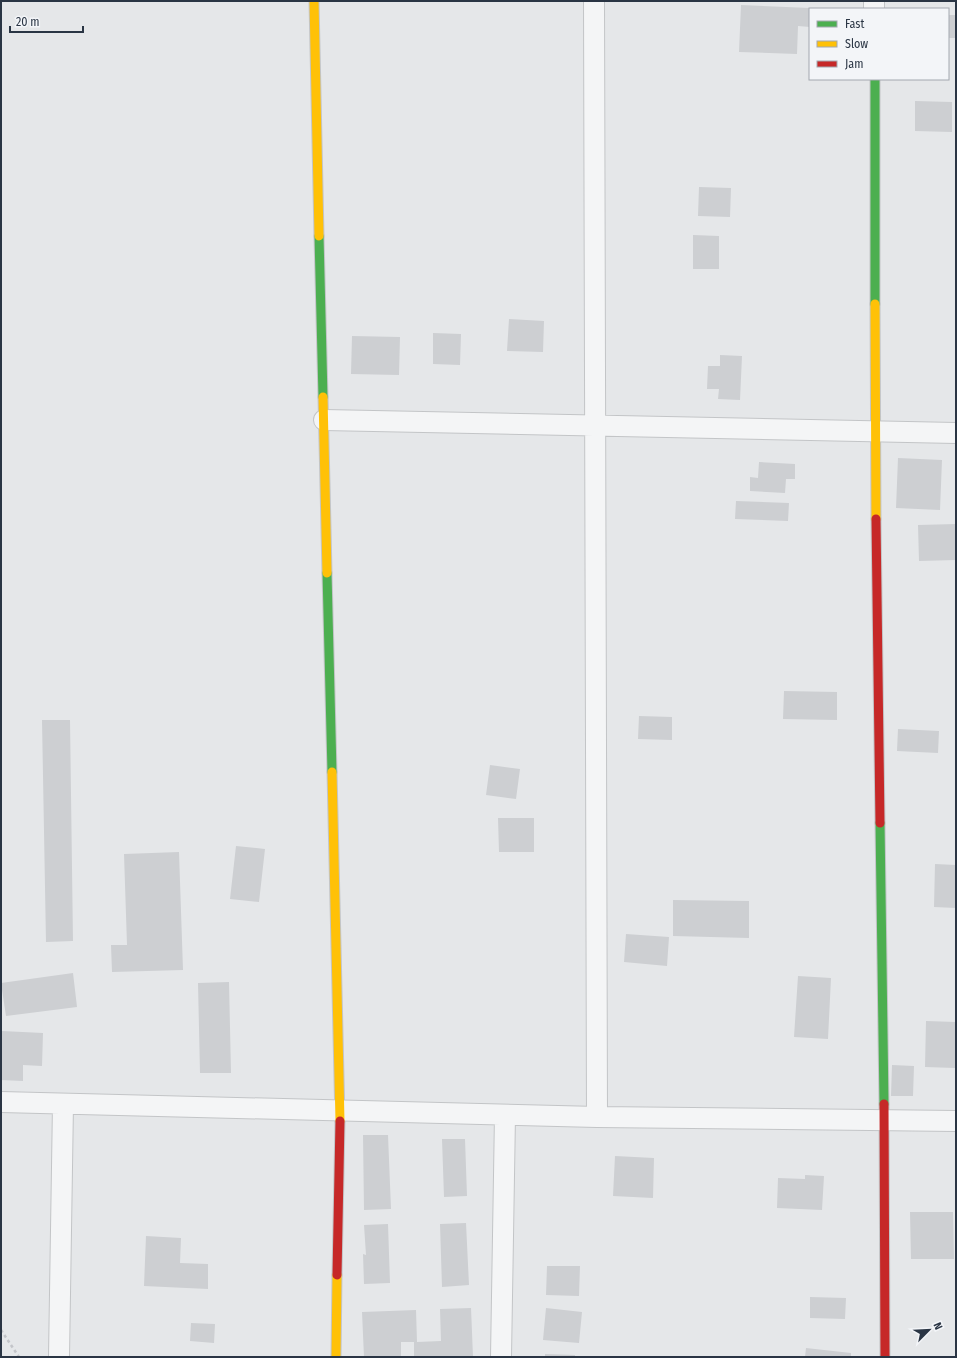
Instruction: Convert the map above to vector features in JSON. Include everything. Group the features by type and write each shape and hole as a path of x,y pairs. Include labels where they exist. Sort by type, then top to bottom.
{"street":[{"path":"314,1 340,1111 336,1357"},
{"path":"594,1 597,1117"},
{"path":"874,80 875,431 884,1120 885,1357"},
{"path":"324,420 956,433"},
{"path":"1,1102 597,1117 956,1121"},
{"path":"59,1357 63,1104"},
{"path":"501,1357 505,1115"}],"path":[{"path":"1,1330 19,1357"}],"building":[{"path":"741,5 810,8 809,27 798,26 797,54 739,52"},
{"path":"949,15 956,15 956,38 949,38"},
{"path":"915,101 952,102 952,132 915,131"},
{"path":"699,187 731,188 730,217 698,216"},
{"path":"693,235 719,236 719,269 693,269"},
{"path":"509,319 544,321 543,352 507,351"},
{"path":"433,333 461,334 460,365 433,364"},
{"path":"352,336 400,337 399,375 351,374"},
{"path":"720,355 742,356 740,400 718,399 719,389 707,389 708,366 720,366"},
{"path":"898,458 942,460 940,510 896,508"},
{"path":"759,462 795,464 795,479 786,479 785,493 750,491 750,477 758,478"},
{"path":"736,501 789,503 788,521 735,519"},
{"path":"956,524 956,560 919,561 918,525"},
{"path":"784,691 837,692 837,720 783,719"},
{"path":"639,716 672,717 672,740 638,739"},
{"path":"42,720 70,720 73,941 46,942"},
{"path":"898,729 939,731 938,753 897,751"},
{"path":"490,765 520,769 516,799 486,795"},
{"path":"498,818 534,818 534,852 499,852"},
{"path":"236,846 265,849 259,902 230,899"},
{"path":"179,852 183,970 112,972 111,945 127,945 124,854"},
{"path":"935,864 956,865 956,908 934,907"},
{"path":"673,900 749,901 749,938 673,936"},
{"path":"626,934 669,937 667,966 624,962"},
{"path":"73,973 77,1007 6,1016 1,983"},
{"path":"798,976 831,978 828,1039 794,1037"},
{"path":"229,982 231,1073 200,1073 198,983"},
{"path":"926,1021 956,1022 955,1068 925,1067"},
{"path":"2,1031 43,1033 42,1066 23,1065 23,1081 1,1080"},
{"path":"892,1065 914,1066 913,1096 891,1096"},
{"path":"363,1135 388,1135 391,1209 364,1210"},
{"path":"442,1139 465,1139 467,1196 444,1197"},
{"path":"615,1156 654,1158 653,1198 613,1196"},
{"path":"805,1175 824,1176 822,1210 777,1208 778,1178 805,1179"},
{"path":"910,1212 953,1212 954,1259 911,1259"},
{"path":"466,1223 469,1285 442,1287 440,1224"},
{"path":"388,1224 390,1283 364,1284 363,1254 366,1255 364,1225"},
{"path":"146,1236 181,1238 180,1263 208,1264 208,1289 144,1286"},
{"path":"547,1266 580,1266 579,1296 546,1295"},
{"path":"810,1297 846,1298 845,1319 810,1318"},
{"path":"471,1308 473,1357 414,1357 414,1342 401,1342 401,1357 364,1357 362,1312 416,1310 417,1342 441,1341 440,1309"},
{"path":"546,1308 582,1312 579,1343 543,1340"},
{"path":"191,1323 215,1324 214,1343 190,1341"},
{"path":"806,1348 851,1353 851,1357 805,1357"},
{"path":"545,1354 575,1355 575,1357 545,1357"}],"traffic: fast":[{"path":"875,80 875,304"},
{"path":"319,236 323,397"},
{"path":"327,573 332,772"},
{"path":"880,823 884,1104"}],"traffic: slow":[{"path":"314,1 319,236"},
{"path":"875,304 876,519"},
{"path":"323,397 327,573"},
{"path":"332,772 340,1121"},
{"path":"336,1357 337,1275"}],"traffic: jam":[{"path":"876,519 880,823"},
{"path":"884,1104 885,1357"},
{"path":"337,1275 340,1121"}]}
